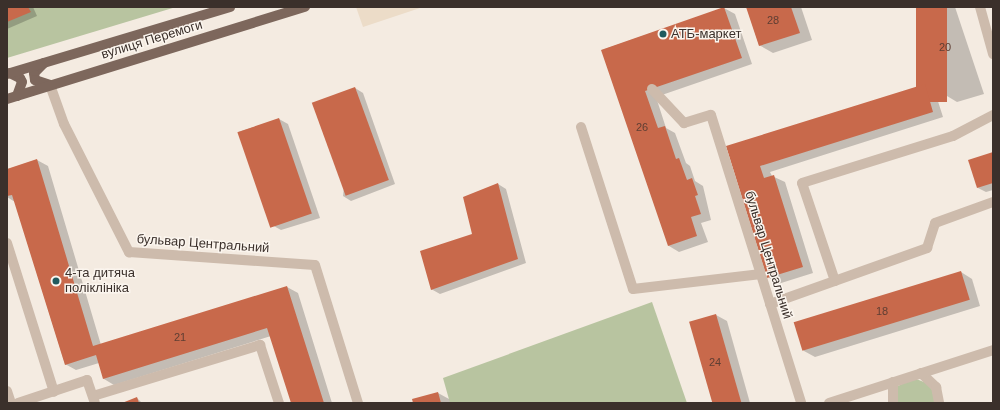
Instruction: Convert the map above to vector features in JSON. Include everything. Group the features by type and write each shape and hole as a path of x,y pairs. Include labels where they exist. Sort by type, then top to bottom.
{"main road":[{"name":"вулиця Перемоги","path":"8,73 230,7"},
{"name":"вулиця Перемоги","path":"12,97 305,7"},
{"path":"45,62 34,73 35,80 50,85"},
{"path":"8,73 20,78 22,82 12,97"}],"street":[{"path":"980,7 993,54"},
{"name":"бульвар Центральний","path":"50,85 64,124 129,252 315,264 358,403"},
{"name":"бульвар Центральний","path":"652,89 684,123 711,115 802,403"},
{"path":"835,281 802,183 953,136 993,115"},
{"path":"581,127 633,289 760,274"},
{"path":"770,304 927,248 935,223 993,202"},
{"path":"7,243 54,392"},
{"path":"18,403 87,380 94,399 260,345 279,403"},
{"path":"829,403 889,383 926,374 993,350"},
{"path":"926,374 936,387 939,403"},
{"path":"889,383 892,398"},
{"path":"7,391 11,403"}],"green space":[{"path":"7,7 176,7 7,58"},
{"path":"652,302 687,403 450,403 443,378"},
{"path":"914,378 931,385 935,403 895,403 898,386"}],"shaded area":[{"path":"356,7 423,7 363,27"}],"building":[{"path":"7,7 28,7 31,12 7,22"},
{"path":"724,7 742,58 645,91 658,128 665,126 676,159 679,158 687,180 692,178 698,195 695,196 701,214 691,217 697,236 668,246 601,50"},
{"path":"746,7 791,7 800,33 759,46"},
{"path":"916,7 947,7 947,102 916,102"},
{"path":"925,84 933,112 760,166 764,178 774,175 803,267 767,278 726,146"},
{"path":"355,87 389,180 346,196 312,103"},
{"path":"279,118 312,213 270,228 237,132"},
{"path":"993,152 993,183 977,188 968,160"},
{"path":"37,159 93,346 287,286 324,403 291,403 267,328 103,379 96,355 65,365 12,195 7,196 7,169"},
{"path":"498,183 518,259 431,290 420,251 472,234 463,197"},
{"path":"961,271 970,300 802,351 794,322"},
{"path":"716,314 742,403 712,403 689,322"},
{"path":"438,392 441,403 413,403 412,399"},
{"path":"137,397 139,403 122,403"}],"place":[{"name":"АТБ-маркет","path":"663,34"},
{"name":"4-та дитяча поліклініка","path":"56,281"}]}
